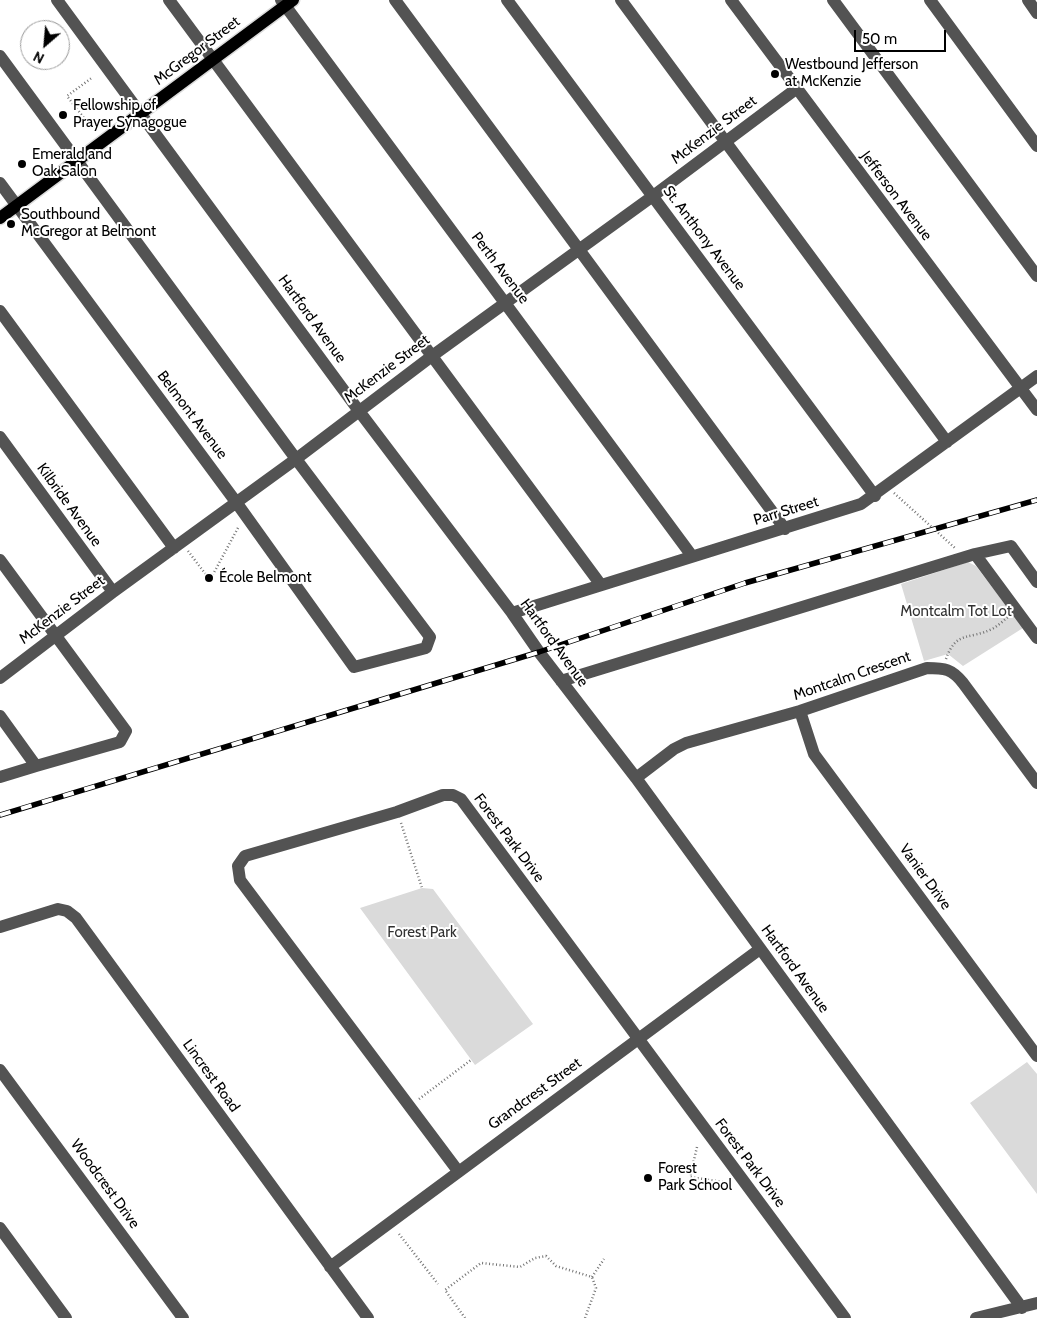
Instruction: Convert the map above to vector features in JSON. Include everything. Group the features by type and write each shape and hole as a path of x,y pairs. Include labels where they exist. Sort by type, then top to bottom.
{"main road":[{"name":"McGregor Street","path":"0,218 287,2"}],"street":[{"name":"Hartford Avenue","path":"57,0 359,410 561,681 636,778 1022,1308"},
{"path":"169,0 601,585"},
{"path":"395,0 785,529"},
{"name":"St. Anthony Avenue","path":"507,0 875,496"},
{"path":"621,0 947,442"},
{"name":"Jefferson Avenue","path":"731,0 1037,410"},
{"path":"833,0 1037,276"},
{"path":"930,0 1037,146"},
{"path":"1028,0 1037,12"},
{"name":"Perth Avenue","path":"287,2 692,556"},
{"path":"0,56 296,459"},
{"name":"McKenzie Street","path":"0,678 113,592 796,89"},
{"name":"Belmont Avenue","path":"0,183 236,502 354,668 426,648 430,638 296,459"},
{"path":"0,311 178,545"},
{"name":"Parr Street","path":"512,614 861,504 875,496 1037,376"},
{"name":"Kilbride Avenue","path":"0,437 113,592"},
{"path":"561,681 970,556 1011,546 1037,582"},
{"path":"970,556 1017,611 1037,638"},
{"path":"0,560 126,731 120,742 0,777"},
{"name":"Montcalm Crescent","path":"636,778 674,749 686,743 800,711 927,668 944,668"},
{"path":"944,668 953,671 963,683 1037,784"},
{"name":"Vanier Drive","path":"800,711 814,754 1037,1056"},
{"path":"0,716 36,766"},
{"name":"Forest Park Drive","path":"458,1171 240,880 238,866 245,856 397,812 444,795 453,795 461,799 845,1318"},
{"name":"Lincrest Road","path":"0,927 58,909 67,911 76,918 368,1318"},
{"name":"Grandcrest Street","path":"330,1267 760,949"},
{"name":"Woodcrest Drive","path":"0,1070 183,1318"},
{"path":"0,1228 66,1318"},
{"path":"976,1318 1037,1303"}],"path":[{"path":"90,126 67,96 93,77"},
{"path":"888,486 927,524 970,556"},
{"path":"178,545 210,580 239,526"},
{"path":"944,668 950,646 955,641 992,629 1017,611"},
{"path":"397,812 422,888"},
{"path":"410,1106 471,1060"},
{"path":"697,1147 690,1178 722,1182"},
{"path":"399,1234 438,1284"},
{"path":"465,1318 445,1290 481,1263 520,1267 535,1258 546,1256 556,1266 592,1277"},
{"path":"592,1277 604,1259"},
{"path":"585,1318 596,1288 592,1277"}],"green space":[{"name":"Montcalm Tot Lot","path":"968,562 976,566 1023,628 963,666 948,654 924,661 901,584"},
{"name":"Forest Park","path":"422,888 433,889 533,1024 475,1065 360,908"},
{"path":"1027,1062 1037,1074 1037,1194 970,1103"}],"railway":[{"path":"0,815 539,652 745,583 1037,500"}],"place":[{"name":"Westbound Jefferson at McKenzie","path":"775,74"},
{"name":"Fellowship of Prayer Synagogue","path":"63,115"},
{"name":"Emerald and Oak Salon","path":"22,164"},
{"name":"Southbound McGregor at Belmont","path":"11,224"},
{"name":"École Belmont","path":"209,578"},
{"name":"Forest Park School","path":"648,1178"}]}
